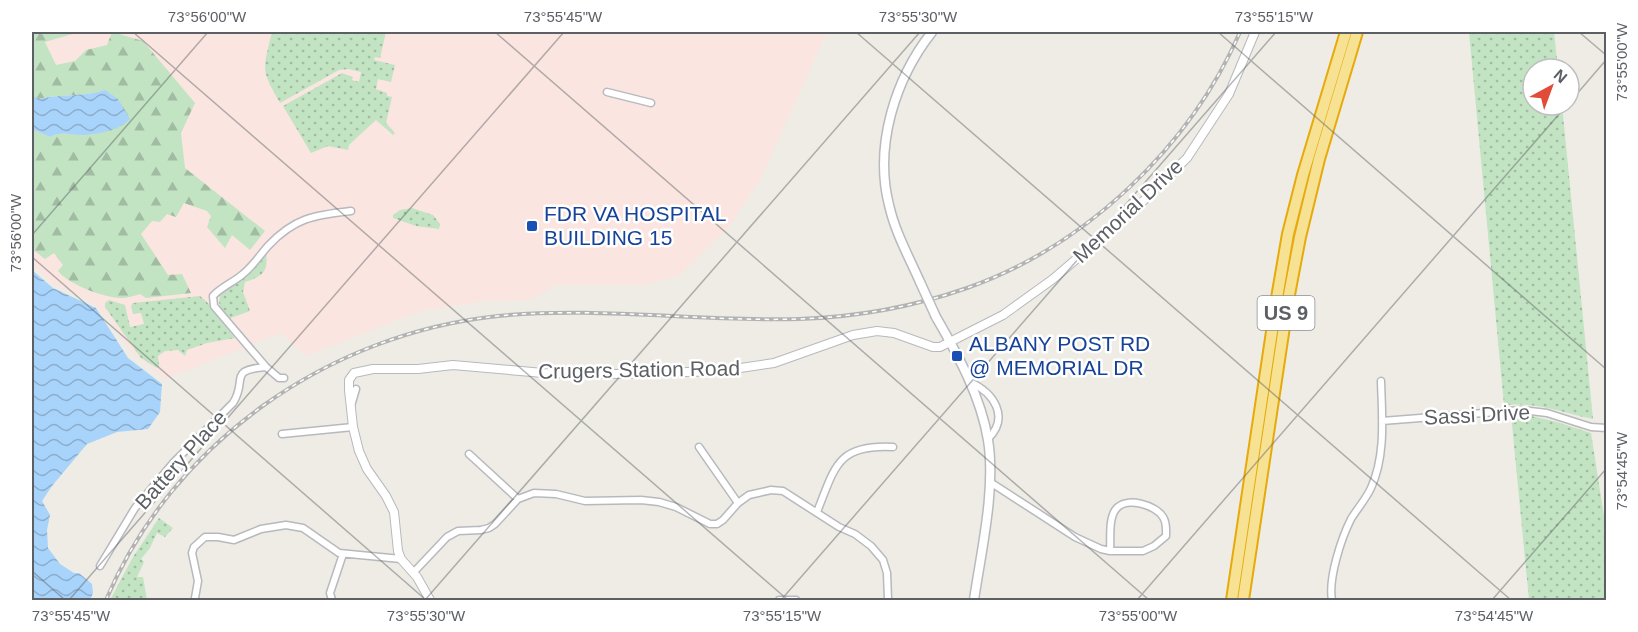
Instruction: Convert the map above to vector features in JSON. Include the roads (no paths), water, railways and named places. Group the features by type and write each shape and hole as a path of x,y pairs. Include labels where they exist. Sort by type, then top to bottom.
{"highway":[{"name":"US 9","path":"1232,600 1286,244 1303,175 1346,32"},
{"name":"US 9","path":"1243,600 1298,247 1314,178 1357,32"}],"main road":[{"path":"932,32 905,74 893,109 885,142 884,181 889,206 936,317 970,382 988,439 990,482 974,600"}],"street":[{"name":"Memorial Drive","path":"950,342 1004,315 1053,279 1137,207 1186,158 1229,94 1255,32"},
{"path":"607,92 651,103"},
{"path":"284,378 279,378 266,367 214,306 213,296 245,273 269,244 290,225 319,215 351,211"},
{"name":"Crugers Station Road","path":"351,406 349,383 351,378 356,372 373,369 418,369 453,365 554,374 720,371 774,363 867,331 894,333 933,347 940,347 950,342"},
{"name":"Battery Place","path":"100,566 135,508 174,462 233,403 243,372 249,368 266,367"},
{"path":"1332,600 1335,564 1350,521 1371,487 1380,455 1381,381"},
{"path":"970,382 981,387 992,397 996,406 998,420 994,432 988,439"},
{"path":"356,389 351,406 353,427 364,461 394,512 401,559 430,600"},
{"name":"Sassi Drive","path":"1382,422 1496,411 1531,410 1586,426 1606,428"},
{"path":"282,434 353,427"},
{"path":"699,447 738,503"},
{"path":"817,512 833,473 840,461 850,452 862,447 892,447"},
{"path":"469,454 518,499"},
{"path":"990,482 1075,537 1110,551 1143,550 1154,546 1166,536 1166,525 1162,516 1151,507 1142,504 1125,503 1119,506 1112,516 1110,551"},
{"path":"413,573 447,537 458,531 481,531 495,525 518,499 534,493 556,494 585,501 659,502 676,507 710,524 717,524 749,495 771,490 783,491 871,546 883,560 887,573 888,600"},
{"path":"195,598 198,581 192,553 194,547 205,537 234,540 278,525 294,526 303,528 343,554 401,559"},
{"path":"332,600 330,593 343,554"},
{"path":"779,600 796,600"}],"water":[{"path":"105,90 118,99 130,119 121,126 96,134 63,134 50,137 32,129 32,96 38,99"},
{"path":"32,270 53,288 96,308 128,358 162,384 160,412 148,429 117,432 87,444 42,501 50,515 47,530 48,548 60,564 74,573 79,573 92,584 93,593 90,600 32,600"}],"railway":[{"path":"106,600 135,543 172,492 215,445 263,406 317,372 374,346 435,327 498,316 536,313 611,313 761,319 842,316 926,301 967,288 1011,270 1053,246 1092,219 1129,187 1163,152 1193,115 1219,74 1240,32"}],"place":[{"name":"FDR VA HOSPITAL BUILDING 15","path":"532,226"},
{"name":"ALBANY POST RD @ MEMORIAL DR","path":"957,356"}]}
